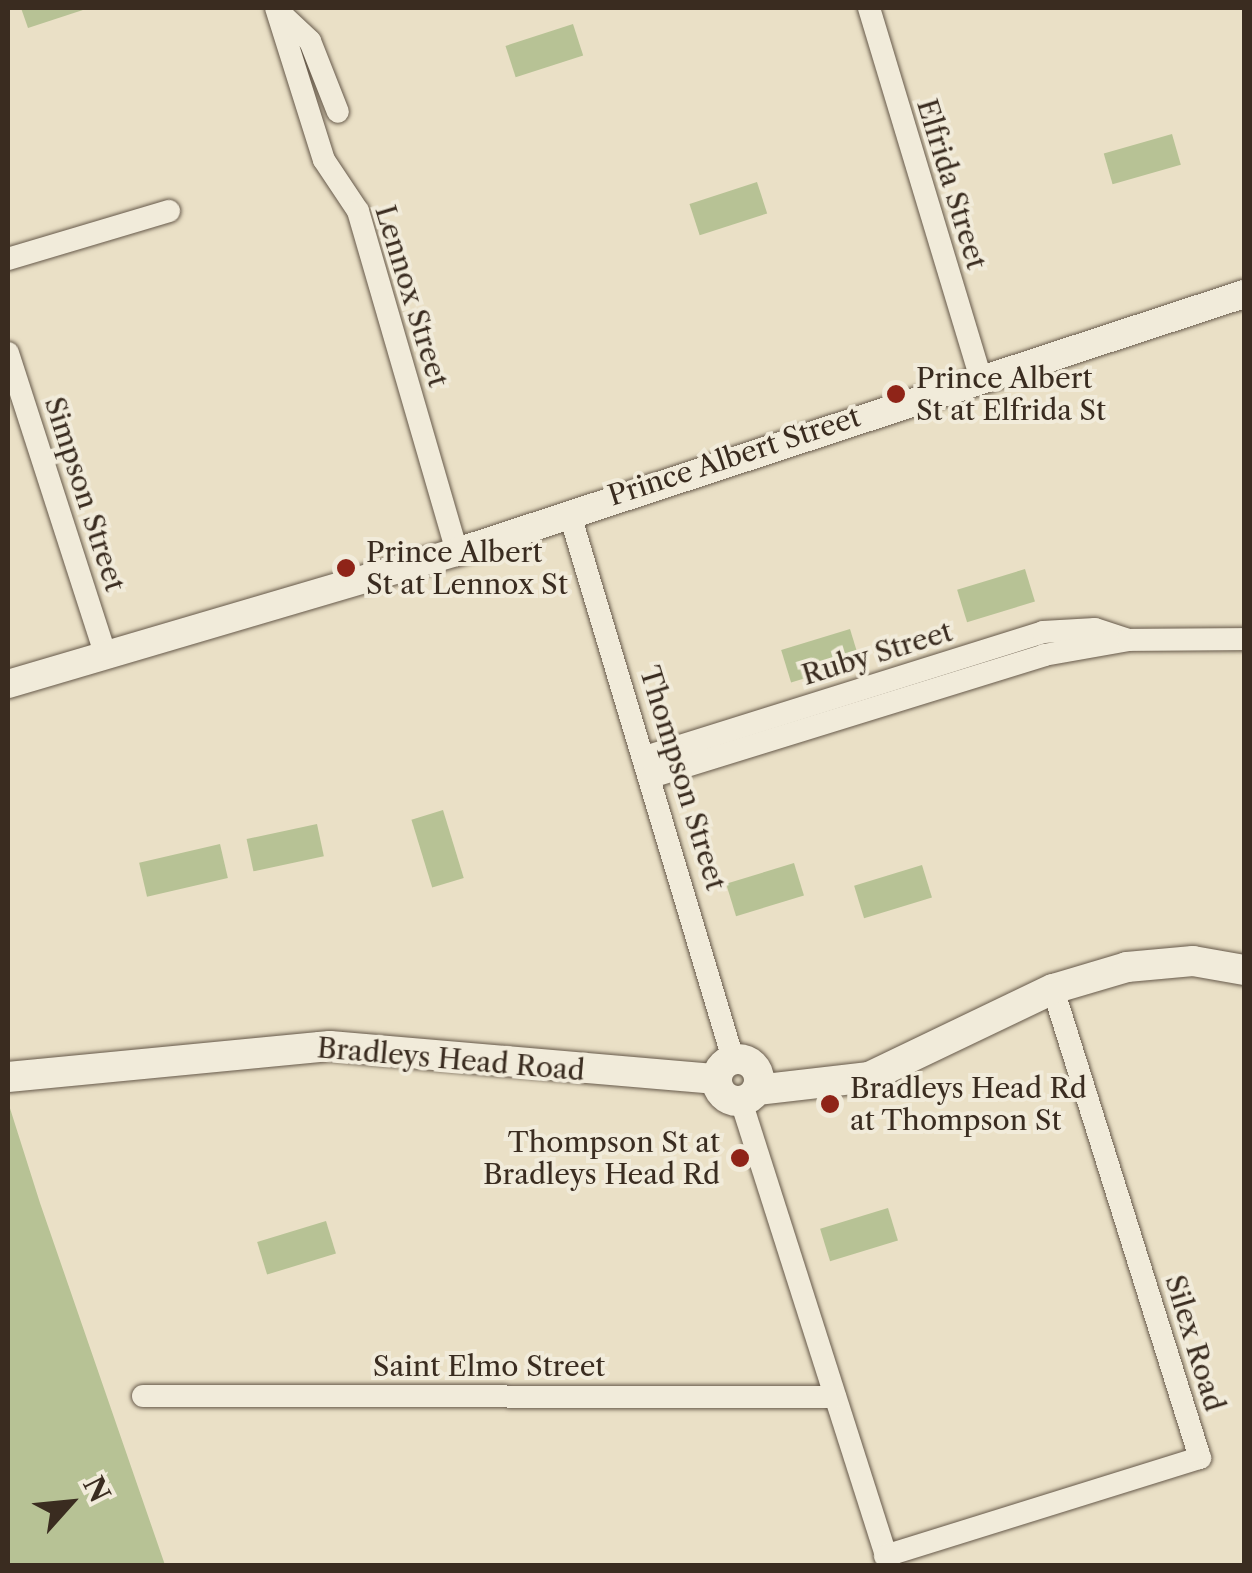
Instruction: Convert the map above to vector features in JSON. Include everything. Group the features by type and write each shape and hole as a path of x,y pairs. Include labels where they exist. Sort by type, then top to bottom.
{"main road":[{"name":"Bradleys Head Road","path":"8,1077 330,1046 809,1084 870,1077 1054,989 1171,960 1244,970"}],"street":[{"name":"Lennox Street","path":"276,8 310,41 338,112"},
{"name":"Lennox Street","path":"276,8 324,160 358,210 457,552"},
{"name":"Elfrida Street","path":"869,8 981,378"},
{"path":"8,259 169,211"},
{"name":"Prince Albert Street","path":"8,684 457,552 1244,294"},
{"name":"Prince Albert Street","path":"570,515 590,517 1244,312"},
{"name":"Simpson Street","path":"8,353 105,654"},
{"name":"Thompson Street","path":"570,515 887,1561"},
{"name":"Prince Albert Street","path":"8,703 407,576 424,562"},
{"name":"Ruby Street","path":"648,767 1043,632 1095,629 1128,640 1244,639"},
{"name":"Silex Road","path":"887,1561 1200,1458 1054,989"},
{"name":"Saint Elmo Street","path":"143,1396 835,1397"}],"green space":[{"path":"21,8 89,8 28,28"},
{"path":"573,24 583,55 516,77 505,46"},
{"path":"1172,134 1181,165 1113,184 1104,154"},
{"path":"757,182 767,213 700,235 689,204"},
{"path":"1025,569 1035,602 967,622 957,590"},
{"path":"850,629 860,662 791,683 781,650"},
{"path":"443,810 464,878 432,888 411,820"},
{"path":"317,824 324,856 253,871 247,839"},
{"path":"220,844 228,878 147,897 139,863"},
{"path":"794,863 804,896 736,916 726,884"},
{"path":"922,865 932,898 864,918 854,886"},
{"path":"8,1102 40,1203 165,1565 8,1565"},
{"path":"888,1208 898,1241 830,1261 820,1229"},
{"path":"326,1221 336,1254 267,1275 257,1242"}],"place":[{"name":"Prince Albert St at Elfrida St","path":"896,394"},
{"name":"Prince Albert St at Lennox St","path":"346,568"},
{"name":"Bradleys Head Rd at Thompson St","path":"830,1104"},
{"name":"Thompson St at Bradleys Head Rd","path":"740,1158"}]}
